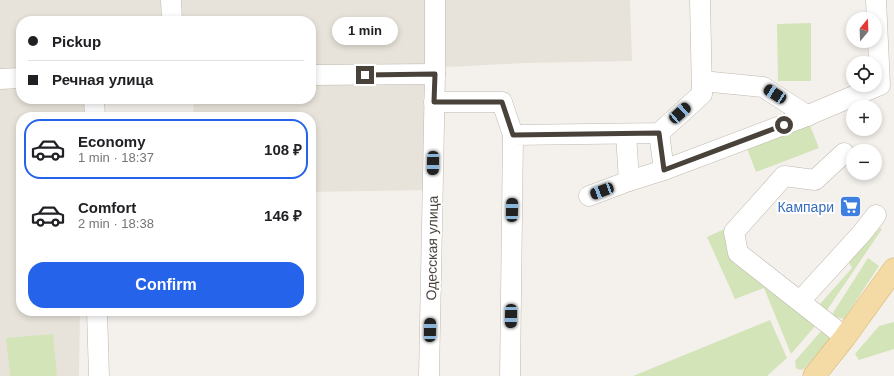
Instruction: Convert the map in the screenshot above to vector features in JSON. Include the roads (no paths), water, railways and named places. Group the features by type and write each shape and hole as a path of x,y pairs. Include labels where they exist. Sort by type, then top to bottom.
{"main road":[{"path":"814,376 845,337 894,269"}],"street":[{"path":"171,0 172,16"},
{"name":"Одесская улица","path":"430,376 435,0"},
{"path":"513,135 659,133 702,94 700,0"},
{"path":"589,196 664,170 808,116 880,85 876,0"},
{"path":"316,75 435,74"},
{"path":"0,78 16,78"},
{"path":"702,81 764,87 808,116"},
{"path":"434,102 502,102 513,135 510,376"},
{"path":"659,133 664,170"},
{"path":"626,134 629,181"},
{"path":"844,153 815,180 784,176 734,232 738,253 845,337"},
{"path":"800,301 876,215"},
{"path":"98,316 99,376"}],"place":[{"name":"Кампари","path":"850,207"}]}
